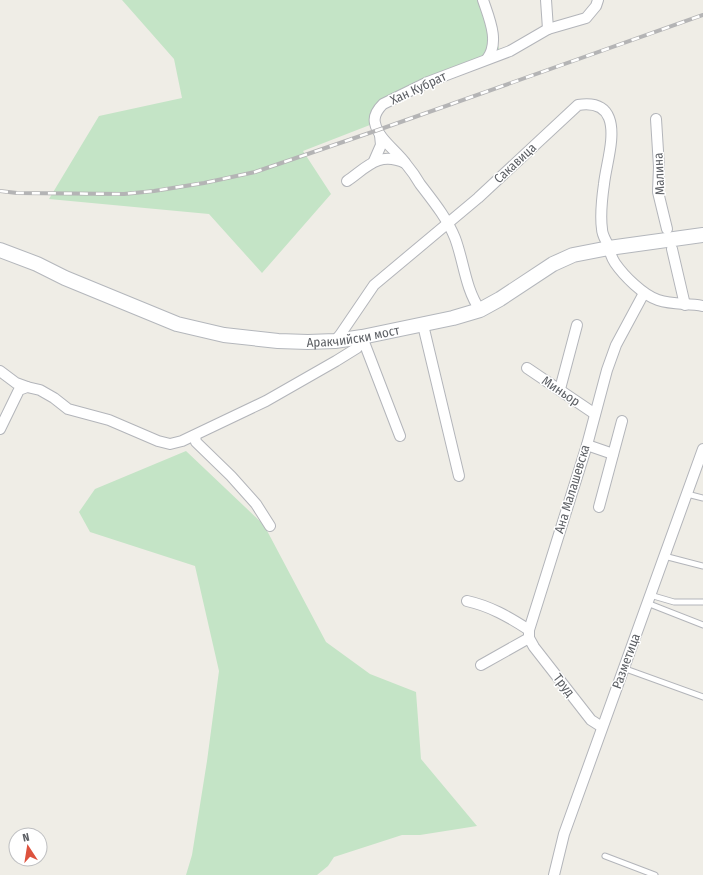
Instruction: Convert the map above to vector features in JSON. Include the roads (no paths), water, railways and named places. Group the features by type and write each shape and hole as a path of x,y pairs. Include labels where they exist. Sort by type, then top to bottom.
{"main road":[{"name":"Аракчийски мост","path":"0,250 37,264 65,278 177,324 224,335 308,342 335,341 362,337 453,318 480,310 500,299 553,264 573,255 609,248 703,235"}],"street":[{"path":"483,0 493,31 492,53 487,59"},
{"path":"546,0 548,29"},
{"name":"Хан Кубрат","path":"480,310 470,293 459,250 448,224 406,164 380,135 375,123 375,116 383,104 428,82 510,51 548,29 586,18 596,6 598,0"},
{"name":"Сакавица","path":"335,341 374,285 478,198 566,115 578,105 588,103 604,110 609,118 611,127 602,210 602,230 609,248"},
{"name":"Малина","path":"656,119 659,167 658,192 667,229"},
{"path":"374,162 381,145 380,135"},
{"path":"347,181 374,162 385,158 396,159 406,164"},
{"path":"609,248 612,258 620,270 644,293 658,300 684,305 703,306"},
{"path":"672,249 684,305"},
{"name":"Ана Малашевска","path":"529,634 587,445 607,370 616,345 644,293"},
{"path":"423,325 459,476"},
{"path":"560,389 577,325"},
{"path":"362,337 400,436"},
{"path":"0,370 16,383 40,390 54,398 68,409 109,420 158,442 170,444 195,436 266,401 357,348 362,337"},
{"name":"Миньор","path":"527,368 595,414"},
{"path":"0,429 19,390 27,387"},
{"path":"599,507 622,421"},
{"path":"195,436 196,442 231,476 256,504 270,526"},
{"path":"587,445 613,454"},
{"name":"Разметица","path":"554,875 564,834 703,449"},
{"name":"Труд","path":"467,601 483,605 499,612 529,634 591,720 602,727"},
{"path":"481,665 529,634"}],"lane":[{"path":"687,494 703,498"},
{"path":"664,556 703,566"},
{"path":"648,599 674,602 703,602"},
{"path":"648,599 703,625"},
{"path":"624,668 703,697"},
{"path":"605,856 655,875"}],"railway":[{"path":"0,191 17,193 124,194 204,183 255,172 703,15"}]}
